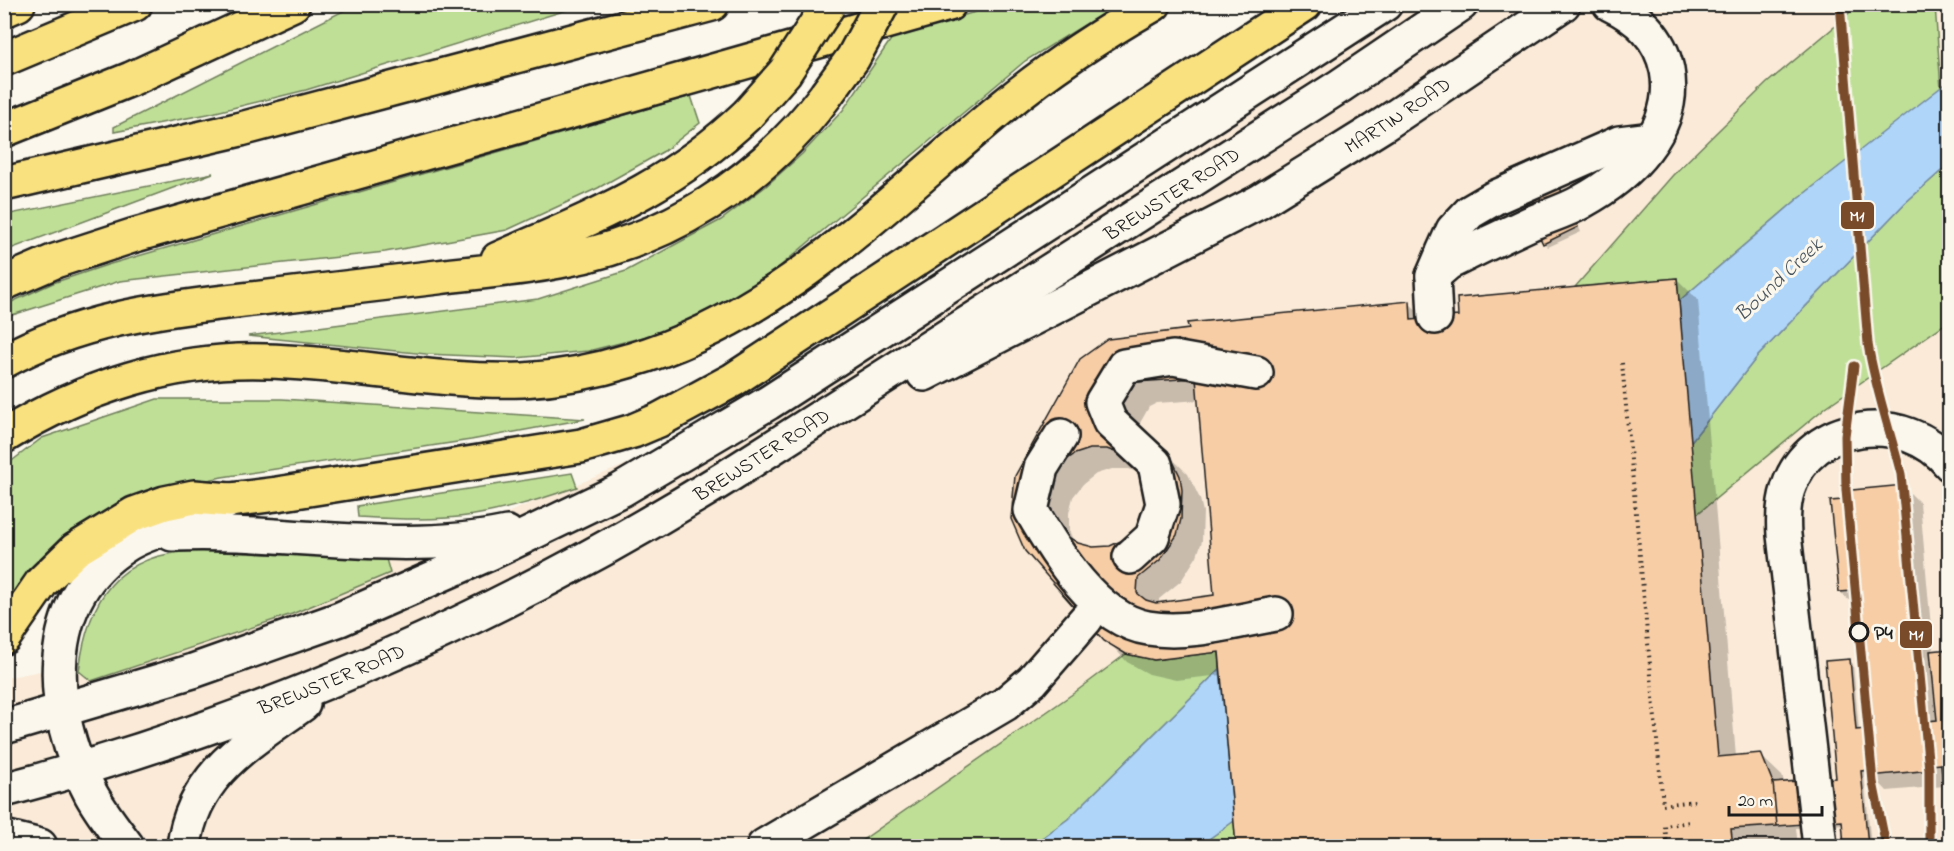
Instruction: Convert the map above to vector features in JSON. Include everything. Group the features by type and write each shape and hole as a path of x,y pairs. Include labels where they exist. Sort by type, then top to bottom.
{"highway":[{"path":"4,10 18,4"},
{"path":"4,59 135,4"},
{"path":"4,130 131,80 292,4"},
{"path":"4,184 241,129 712,4"},
{"path":"466,273 588,221 639,195 688,164 748,114 785,72 829,4"},
{"path":"4,361 68,333 123,317 206,304 559,261 595,253 674,223 723,196 759,168 800,128 853,58 882,4"},
{"path":"4,283 55,261 132,236 949,4"},
{"path":"4,436 54,408 105,387 158,371 212,363 267,361 464,378 521,380 579,374 660,351 737,315 789,285 832,252 1008,102 1072,56 1154,4"},
{"path":"4,637 42,582 75,550 134,514 165,503 194,497 230,500 581,446 633,431 659,420 733,380 1303,6"}],"street":[{"name":"BREWSTER ROAD","path":"4,727 230,660 340,619 456,568 585,507 729,428 1385,4"},
{"name":"BREWSTER ROAD","path":"4,790 240,716 344,675 550,579 650,524 748,463 1340,86 1461,4"},
{"path":"1435,317 1438,264 1453,230 1470,212 1494,198 1619,143 1652,139 1661,125 1669,95 1661,50 1644,25 1610,4"},
{"name":"MARTIN ROAD","path":"748,463 1228,218 1383,125 1564,6"},
{"path":"1188,133 1178,151 1174,166 1176,190 1197,214 1228,218"},
{"path":"1130,557 1152,537 1163,504 1155,464 1110,422 1102,402 1124,366 1173,358 1256,373"},
{"path":"1821,846 1784,535 1783,519 1788,489 1802,464 1822,444 1864,429 1893,429 1920,438 1933,446 1950,464"},
{"path":"1061,436 1041,468 1031,510 1051,545 1096,601 1116,616 1146,628 1177,630 1276,614"},
{"path":"127,846 98,807 79,768 62,710 58,670 63,630 70,610 89,577 111,555 127,544 202,515 230,500"},
{"path":"148,535 205,533 444,541 522,529 585,507"},
{"path":"764,846 1005,704 1032,681 1086,619"},
{"path":"184,846 190,816 214,775 243,748 344,675"},
{"path":"4,837 40,846"}],"path":[{"path":"1622,363 1663,805 1695,801"},
{"path":"1667,846 1665,826 1689,822"}],"shaded area":[{"path":"1349,5 1949,5 1949,846 5,846 5,678 190,642 681,442"}],"green space":[{"path":"355,5 583,5 306,90 208,114 114,132 114,127"},
{"path":"1000,5 1117,5 1025,61 754,288 688,326 588,351 516,358 426,354 248,336 538,299 626,271 721,220 765,187 802,154 843,110 894,35"},
{"path":"1855,5 1935,5 1941,89 1800,197 1679,301 1677,278 1575,287 1673,175 1767,83 1845,18"},
{"path":"691,96 700,123 664,151 598,188 507,230 385,252 120,281 9,316 5,305 53,283 107,265"},
{"path":"1948,165 1949,321 1826,407 1696,515 1689,444 1757,357 1905,203"},
{"path":"213,173 5,251 5,215"},
{"path":"157,399 282,399 585,419 471,440 222,477 134,496 78,527 5,608 5,466 42,438"},
{"path":"572,473 577,487 487,513 431,519 358,517 357,506"},
{"path":"196,551 386,559 390,573 292,614 91,681 79,671 90,622 99,602 111,585 127,571 146,560 169,554"},
{"path":"1219,652 1220,669 1068,819 1031,846 854,846 1074,693 1126,654 1154,660"},
{"path":"1234,821 1236,846 1199,846"}],"water":[{"name":"Bound Creek","path":"1949,81 1949,164 1905,203 1757,357 1689,444 1679,301 1800,197"},
{"path":"1220,669 1234,821 1199,846 1031,846 1068,819"}],"building":[{"path":"1545,155 1578,227 1543,244 1509,171"},
{"path":"1677,278 1718,757 1761,753 1773,783 1777,826 1731,829 1733,846 1236,846 1219,652 1154,660 1126,654 1104,641 1025,551 1011,519 1015,476 1080,359 1108,339 1189,329 1187,323 1410,301 1411,320 1458,316 1457,298","holes":["1196,378 1214,595 1156,603 1146,600 1137,593 1138,578 1160,560 1177,535 1181,519 1180,476 1168,451 1120,411 1119,401 1128,386 1136,382","1090,449 1107,449 1123,455 1135,466 1144,480 1147,497 1145,513 1137,528 1125,539 1110,546 1093,547 1078,543 1065,535 1055,522 1049,507 1048,491 1062,463 1075,454"]},
{"path":"1904,485 1931,770 1870,776 1853,591 1839,592 1830,501 1843,500 1842,491"},
{"path":"1950,649 1949,846 1941,764 1931,765 1927,721 1937,720 1930,651"},
{"path":"1850,659 1856,730 1866,729 1869,770 1861,771 1868,846 1844,846 1842,821 1777,826 1773,783 1836,778 1825,661"}],"transit line":[{"name":"M1","path":"1840,4 1868,344 1901,474 1929,770 1929,846"},
{"name":"M1","path":"1854,366 1845,436 1846,490 1873,782 1886,846"}],"place":[{"name":"P4","path":"1859,632"}]}
